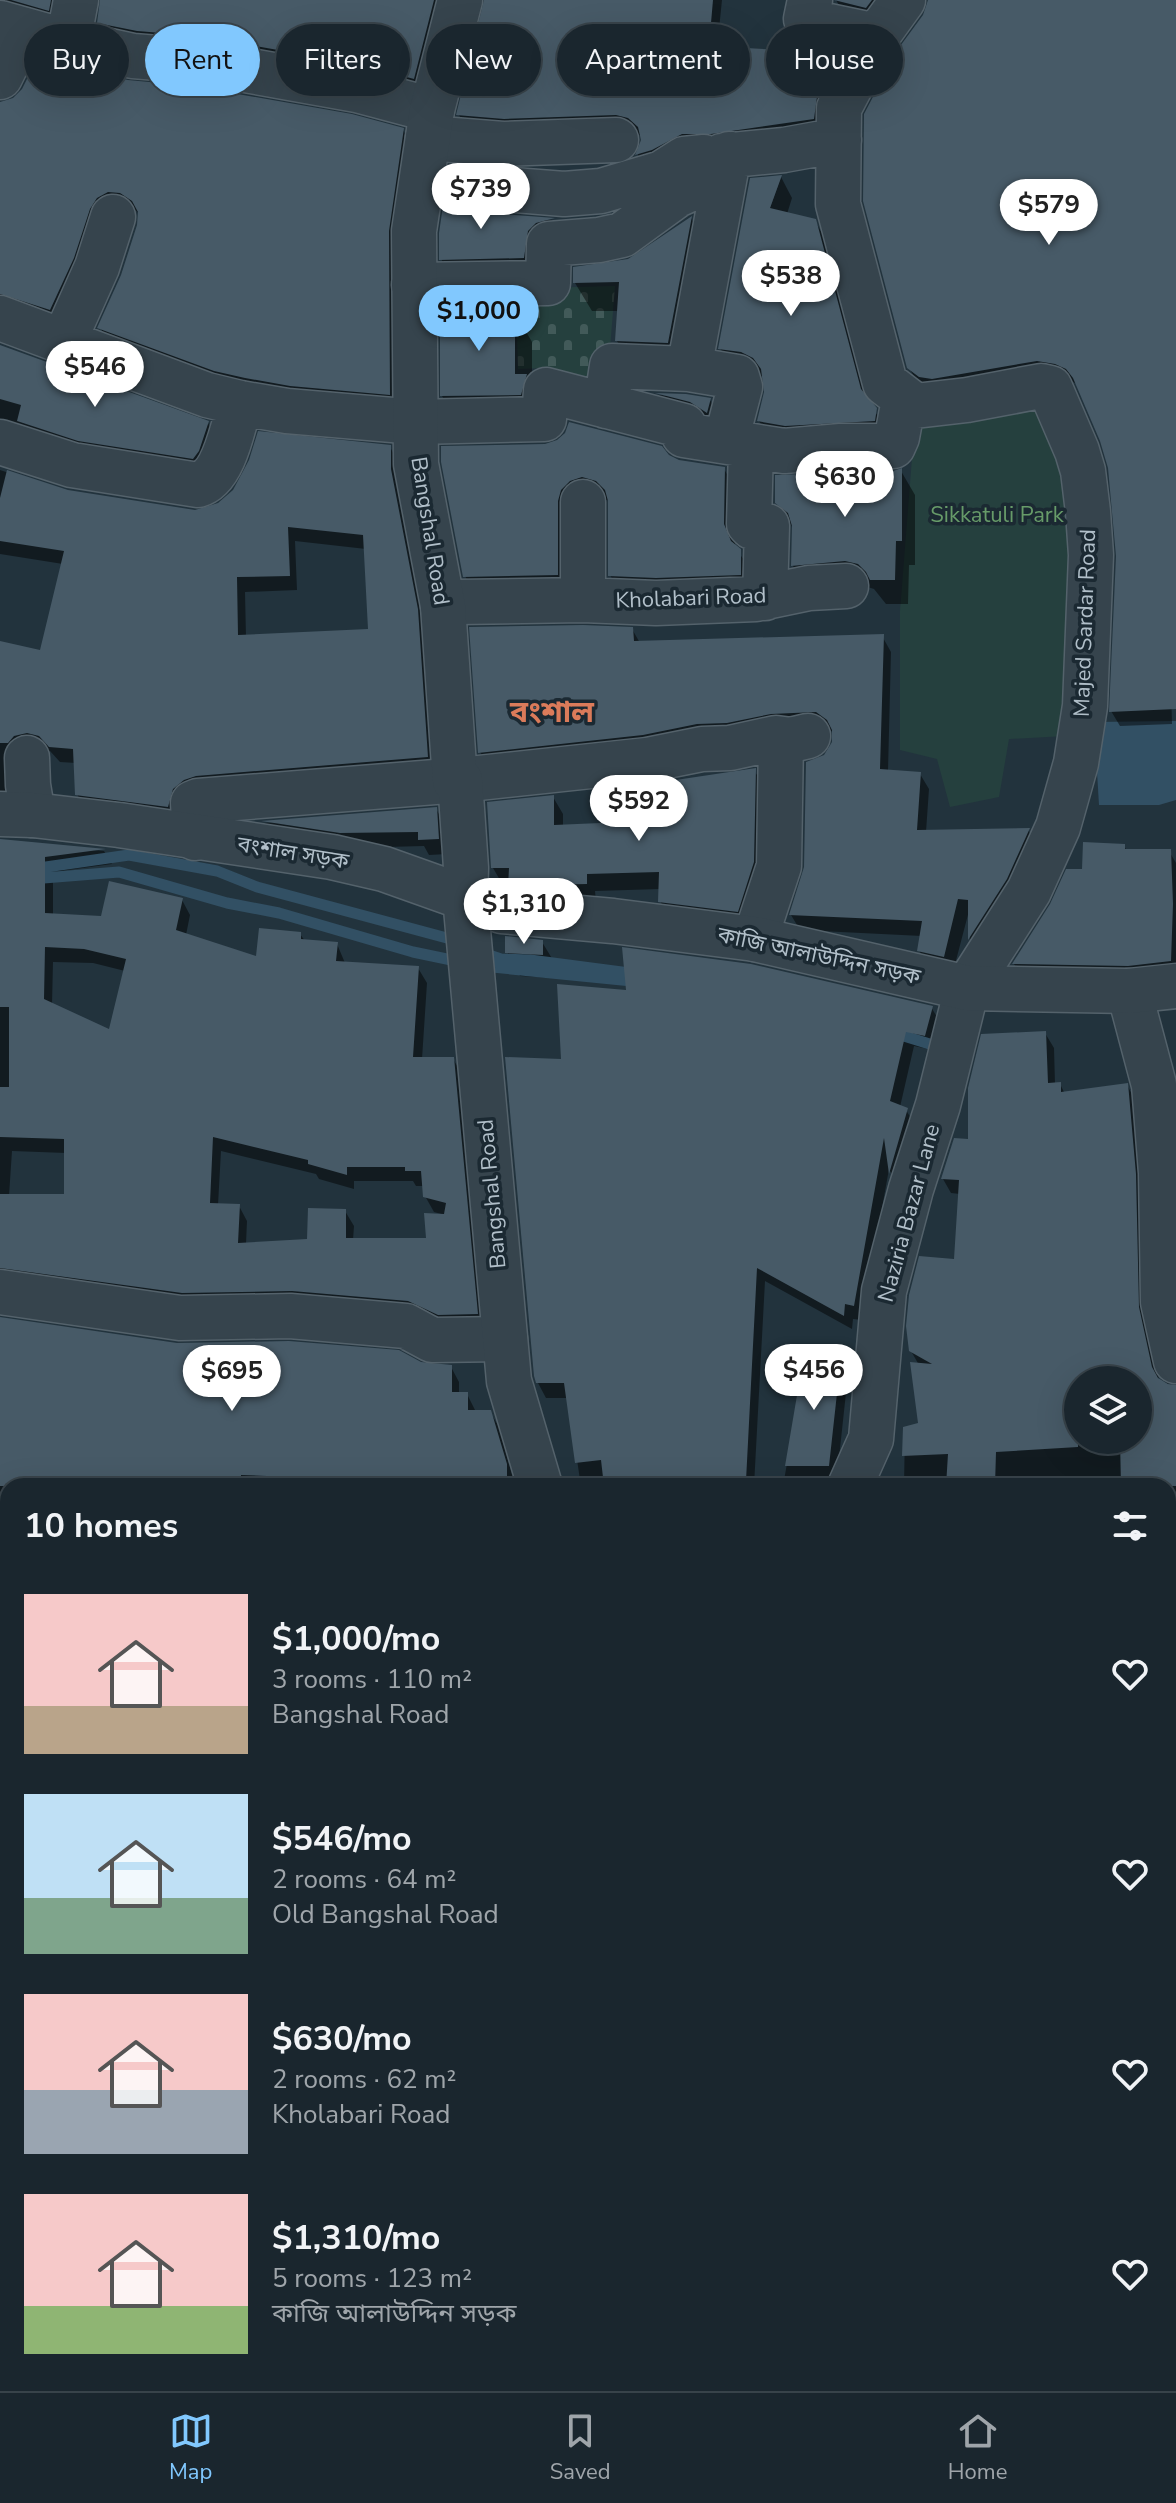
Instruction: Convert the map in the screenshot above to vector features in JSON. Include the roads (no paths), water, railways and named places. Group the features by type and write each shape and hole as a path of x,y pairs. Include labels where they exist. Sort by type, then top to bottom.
{"street":[{"path":"71,24 76,0"},
{"name":"Bangshal Road","path":"458,780 443,606 416,464 414,231 430,124 460,0"},
{"path":"810,0 806,19 820,24"},
{"path":"886,24 903,0"},
{"path":"0,77 11,26"},
{"path":"129,55 195,61 357,90 430,124 503,144 616,140"},
{"path":"0,318 207,395 287,411 416,422 544,419 546,390 684,426 684,435 784,451 893,446 904,399 885,383 838,204 839,108 845,96"},
{"path":"476,187 564,194 601,191 662,173 684,159 784,150 839,140"},
{"path":"414,285 548,283 549,244 622,235 677,195 699,185 726,155"},
{"path":"689,369 726,155"},
{"path":"64,341 97,267 113,217"},
{"path":"606,406 612,366 619,364 689,369 737,377 740,387 738,443 749,524 752,527 767,526 765,598"},
{"name":"Majed Sardar Road","path":"904,399 915,406 1041,386 1050,388 1080,461 1088,512 1091,555 1085,706 1076,763 1058,827 1029,891 967,988"},
{"path":"0,442 72,465 198,485 214,477 240,403"},
{"name":"Kholabari Road","path":"583,502 583,600"},
{"name":"Kholabari Road","path":"443,606 457,602 583,600 656,603 765,598 809,588 846,586"},
{"path":"195,838 191,809 193,803 198,801 458,780 647,760 794,737 779,866 755,939"},
{"path":"16,814 28,785 27,758"},
{"path":"458,780 466,868 465,897"},
{"name":"বংশাল সড়ক","path":"16,814 119,825 332,857 384,869 465,897"},
{"name":"Bangshal Road","path":"465,897 509,1381 538,1478"},
{"name":"কাজি আলাউদ্দিন সড়ক","path":"465,897 502,911 755,939 967,988 1129,991 1176,986"},
{"name":"Naziria Bazar Lane","path":"854,1478 871,1439 884,1291 911,1189 938,1105 967,988"},
{"path":"1129,991 1154,1085 1161,1173 1163,1302 1176,1361"},
{"path":"0,1292 180,1318 290,1316 406,1326 432,1340 505,1339"}],"water":[{"path":"1176,721 1176,800 1159,805 1099,805 1094,722"}],"waterway":[{"path":"32,869 129,855 217,871 257,887 458,941"},
{"path":"31,879 119,872 227,903 279,913 413,952 461,962"},
{"path":"480,952 501,959 637,974"},
{"path":"482,966 632,981"},
{"path":"891,1032 936,1046"}],"district":[{"name":"বংশাল","path":"552,712"}],"park label":[{"name":"Sikkatuli Park","path":"997,515"}]}
